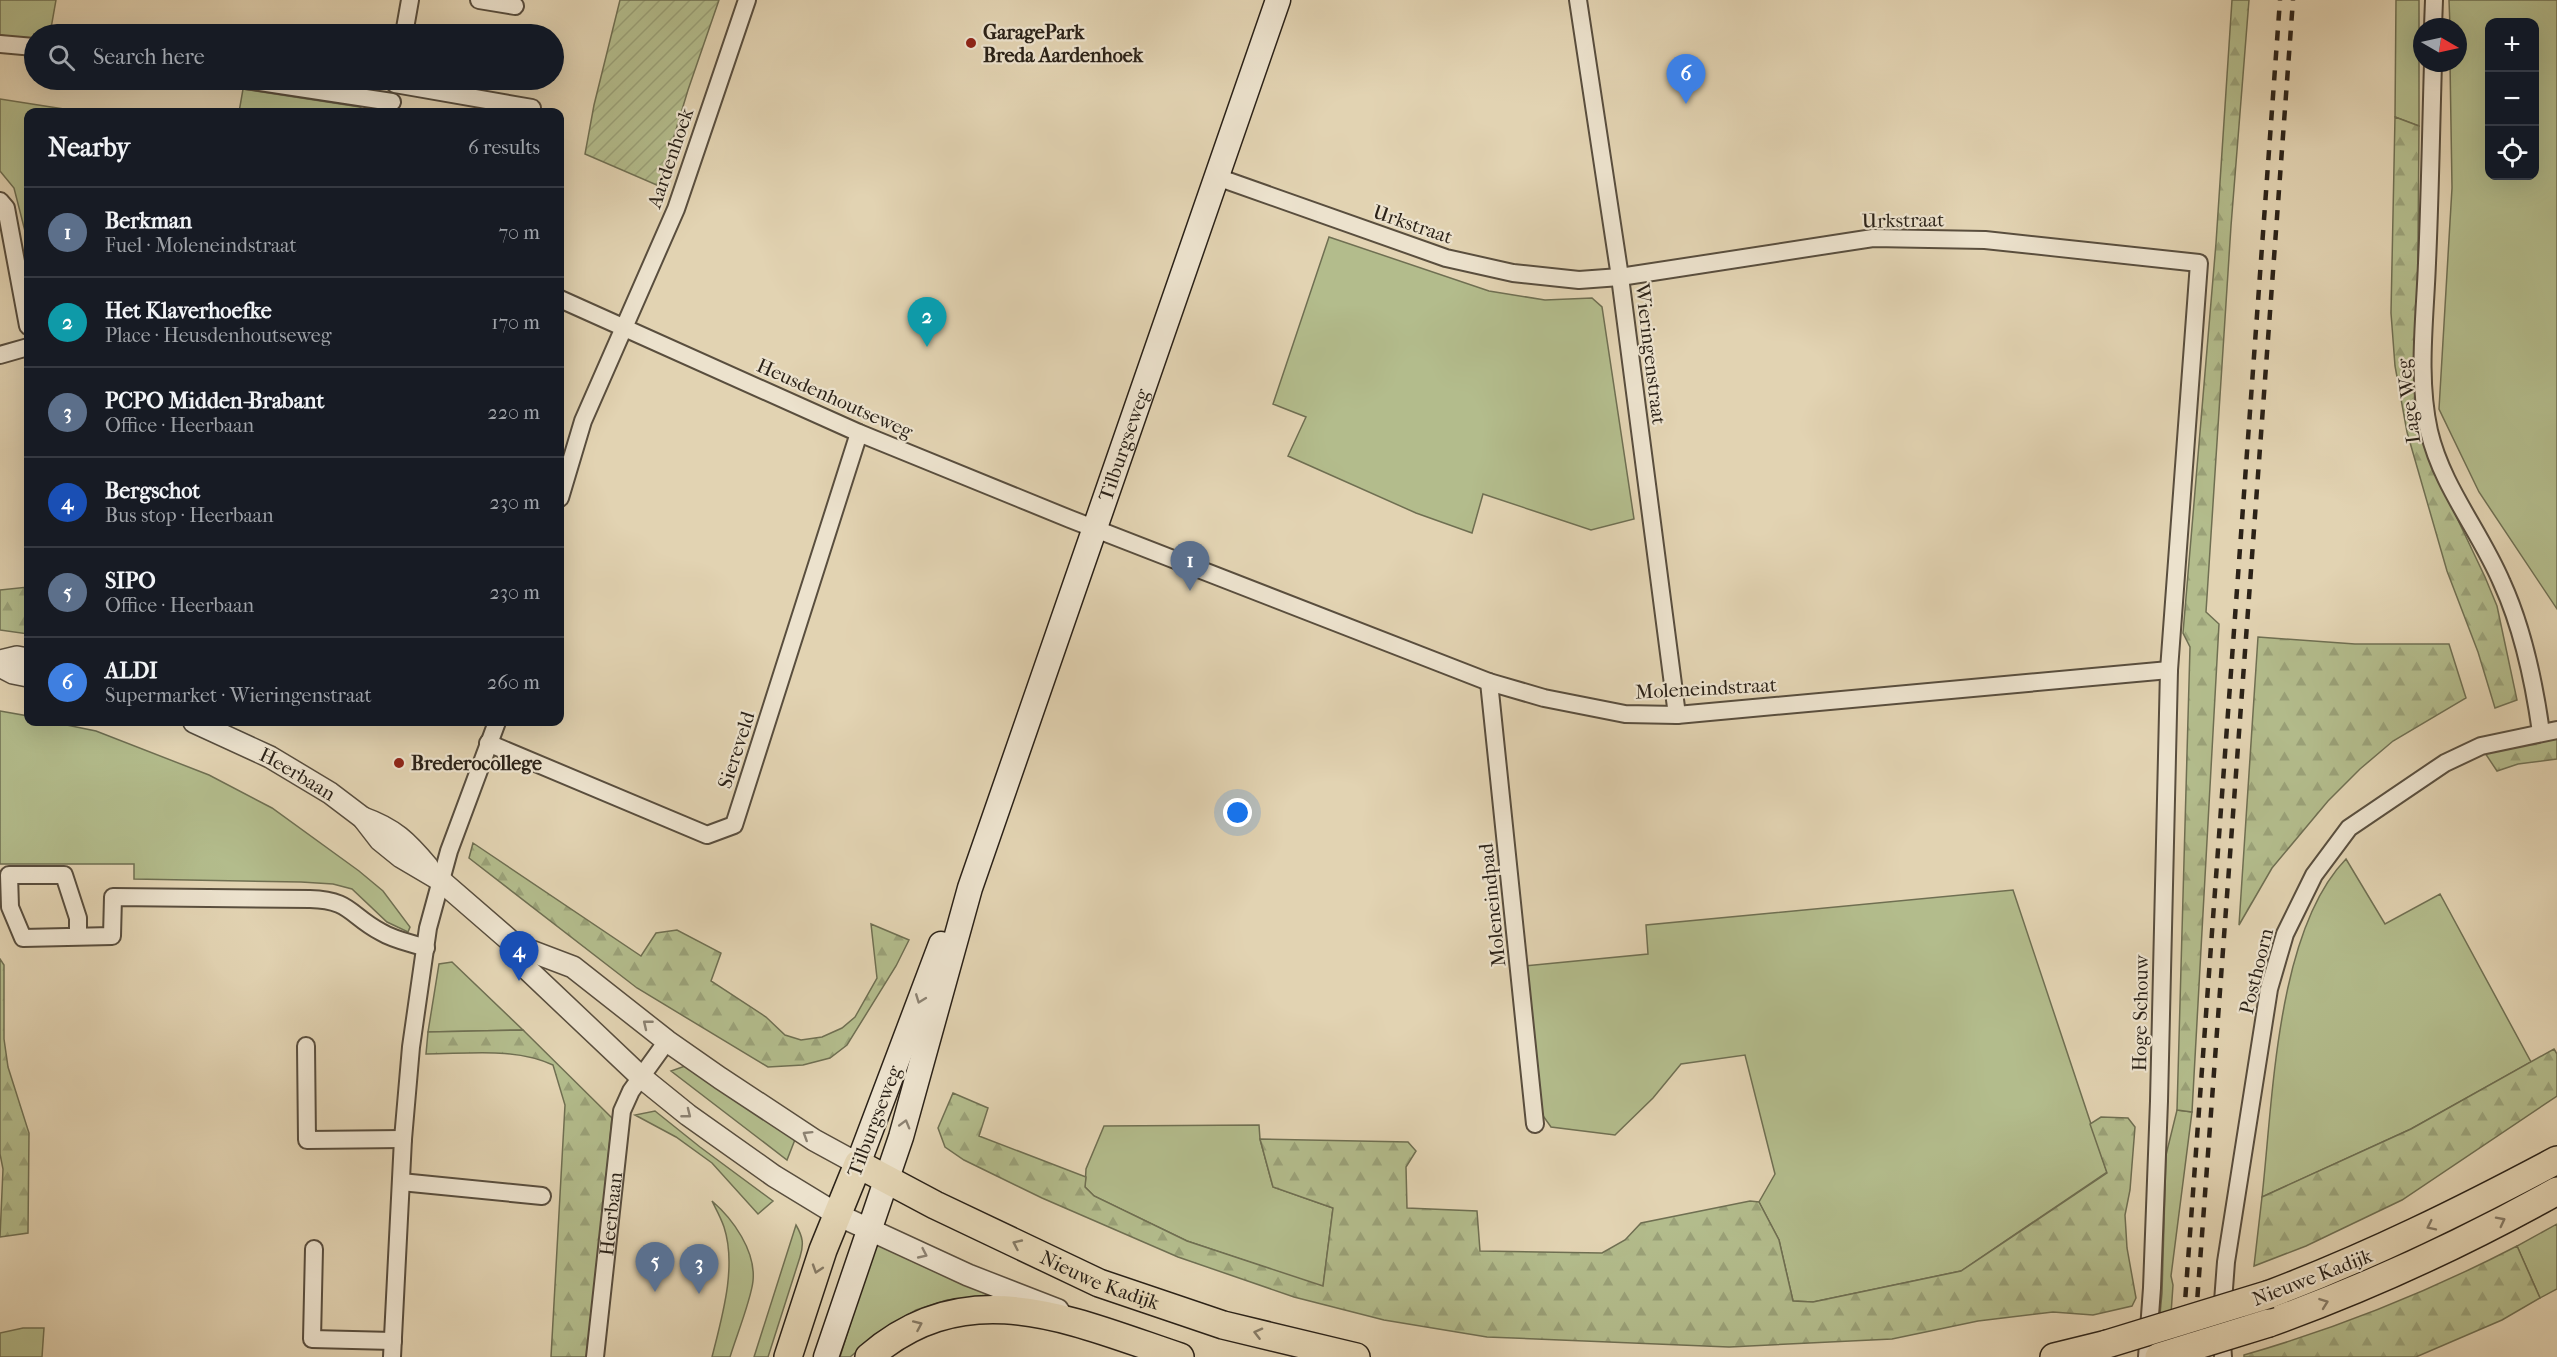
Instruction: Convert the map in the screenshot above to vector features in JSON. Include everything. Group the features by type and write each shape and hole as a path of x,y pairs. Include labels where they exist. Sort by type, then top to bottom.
{"main road":[{"name":"Tilburgseweg","path":"826,1357 888,1180 970,888 1278,0"},
{"name":"Tilburgseweg","path":"788,1357 823,1250 858,1164 941,943 970,888"},
{"name":"Nieuwe Kadijk","path":"2054,1357 2107,1344 2270,1294 2382,1249 2442,1221 2557,1160"},
{"name":"Nieuwe Kadijk","path":"858,1164 1099,1283 1223,1325 1356,1357"},
{"name":"Nieuwe Kadijk","path":"2159,1357 2269,1323 2340,1297 2415,1264 2557,1191"},
{"path":"869,1357 889,1340 916,1325 945,1314 976,1309 1019,1310 1100,1328 1180,1357"}],"street":[{"path":"406,24 410,0"},
{"path":"479,0 514,6"},
{"name":"Aardenhoek","path":"564,485 583,421 676,208 747,0"},
{"name":"Wieringenstraat","path":"1578,0 1620,277 1677,715"},
{"path":"2433,18 2434,0"},
{"path":"0,44 24,46"},
{"name":"Lage Weg","path":"2433,72 2431,182 2422,372 2429,431 2444,475 2502,583 2516,621 2536,694 2549,731"},
{"path":"300,90 391,107 394,90"},
{"path":"437,90 532,108"},
{"name":"Urkstraat","path":"1217,177 1446,258 1513,273 1579,280 1620,277 1872,238 1985,240 2199,263 2169,670"},
{"path":"0,201 6,208 24,305"},
{"name":"Heusdenhoutseweg","path":"564,301 859,433 1096,530"},
{"path":"0,355 24,348"},
{"name":"Siereveld","path":"488,743 707,835 734,825 859,433"},
{"name":"Moleneindstraat","path":"1096,530 1489,682 1544,698 1626,714 1677,715 2169,670"},
{"path":"0,661 17,657 24,658"},
{"path":"0,666 13,674 24,675"},
{"name":"Hoge Schouw","path":"2146,1357 2152,1288 2158,1124 2169,670"},
{"name":"Moleneindpad","path":"1489,682 1535,1124"},
{"name":"Heerbaan","path":"203,726 270,757 330,793 363,818 380,840 401,857 440,880 515,945 573,967 667,1041 767,1110 858,1164"},
{"path":"314,1249 312,1339 392,1349 403,1139 411,1047 428,928 440,880 495,726"},
{"name":"Posthoorn","path":"2223,1357 2222,1328 2226,1262 2269,989 2284,934 2314,875 2349,828 2445,762 2481,746 2549,731"},
{"path":"78,936 78,918 64,875 9,875 10,907 23,938 112,936 113,897 327,899 342,903 383,934 426,948"},
{"name":"Heerbaan","path":"515,945 527,969 641,1077 688,1115 774,1176 838,1215"},
{"name":"Heerbaan","path":"595,1357 622,1111 631,1091 667,1041"},
{"path":"306,1046 307,1140 403,1139"},
{"path":"401,1182 542,1196"},
{"path":"838,1215 968,1275 1100,1328"}],"green space":[{"path":"0,0 56,0 52,24 24,24 24,39 0,35"},
{"path":"620,0 719,0 688,90 659,186 585,154 594,105"},
{"path":"2232,0 2249,0 2231,226 2206,612 2219,624 2192,1112 2177,1110 2190,647 2183,633 2216,243"},
{"path":"2396,0 2419,0 2419,18 2413,18 2413,72 2419,72 2419,126 2395,117"},
{"path":"2449,0 2557,0 2557,609 2479,492 2439,409 2452,188 2450,72 2467,72 2467,18 2450,18"},
{"path":"243,90 250,90 361,108 240,108"},
{"path":"0,99 57,108 24,108 24,227 14,188 0,171"},
{"path":"2395,117 2419,126 2417,372 2448,499 2497,606 2517,700 2495,708 2478,652 2447,571 2407,432 2395,366 2391,313"},
{"path":"1329,237 1489,291 1545,300 1592,298 1602,307 1634,519 1591,530 1483,494 1472,533 1416,513 1288,456 1306,417 1273,404"},
{"path":"24,587 24,633 0,630 0,590"},
{"path":"2258,637 2355,644 2449,644 2466,698 2393,741 2360,769 2328,801 2272,868 2239,925"},
{"path":"0,711 24,715 24,726 72,726 96,731 209,775 272,808 383,891 410,927 408,932 387,922 352,889 333,884 134,879 134,864 0,864"},
{"path":"2557,734 2557,759 2518,764 2497,771 2485,753"},
{"path":"473,843 641,956 656,933 677,930 721,953 711,981 766,1017 785,1035 801,1040 822,1037 842,1028 855,1017 877,978 871,924 909,940 896,966 847,1045 830,1058 803,1065 768,1067 637,988 469,858"},
{"path":"2346,859 2385,924 2440,894 2531,1062 2411,1129 2262,1197 2275,1066 2292,972 2305,929 2323,890"},
{"path":"2013,890 2107,1172 1961,1271 1813,1302 1793,1301 1779,1240 1759,1202 1775,1174 1745,1055 1681,1064 1653,1098 1615,1135 1551,1127 1541,1113 1524,966 1648,954 1646,925"},
{"path":"0,959 4,965 4,1039 8,1067 29,1133 28,1233 0,1237 3,1169 0,1154"},
{"path":"452,962 523,1030 428,1032 439,964"},
{"path":"523,1030 612,1118 589,1357 551,1357 565,1105 553,1065 538,1059 507,1054 426,1054 428,1032"},
{"path":"2554,1049 2557,1054 2557,1096 2402,1200 2306,1246 2254,1266 2262,1197 2411,1129"},
{"path":"685,1066 796,1137 787,1160 671,1071"},
{"path":"953,1093 988,1108 979,1136 1086,1177 1085,1187 1094,1196 1187,1241 1323,1286 1333,1208 1273,1187 1260,1139 1408,1142 1416,1151 1406,1167 1407,1208 1477,1211 1480,1251 1602,1253 1625,1240 1641,1223 1750,1201 1759,1202 1779,1240 1793,1301 1813,1302 1961,1271 2107,1173 2090,1124 2101,1117 2128,1118 2135,1127 2130,1190 2125,1215 2127,1248 2136,1298 2132,1306 2093,1315 2053,1312 1978,1321 1892,1339 1729,1347 1487,1337 1384,1320 1294,1297 1178,1257 1042,1198 964,1160 945,1147 938,1128"},
{"path":"2177,1110 2192,1112 2171,1276 2173,1285 2168,1357 2156,1357 2162,1293 2166,1155"},
{"path":"655,1111 773,1201 758,1214 712,1163 676,1137 635,1115"},
{"path":"1259,1125 1260,1139 1273,1187 1333,1208 1323,1287 1187,1241 1094,1196 1085,1187 1086,1169 1104,1126"},
{"path":"712,1201 742,1236 753,1270 749,1298 730,1357 712,1357 727,1292 729,1259 724,1227"},
{"path":"2557,1224 2557,1289 2540,1298 2517,1246"},
{"path":"796,1225 802,1241 800,1257 768,1357 754,1357"},
{"path":"882,1244 988,1293 984,1296 947,1300 916,1310 887,1327 850,1357 840,1357 872,1254 875,1247"},
{"path":"2517,1246 2540,1298 2502,1320 2416,1357 2244,1357 2244,1355 2349,1321 2451,1278"},
{"path":"23,1328 44,1328 42,1357 0,1357 0,1333"}],"railway":[{"path":"2181,1357 2280,0"},
{"path":"2193,1357 2293,0"}],"place":[{"name":"GaragePark Breda Aardenhoek","path":"971,43"},
{"name":"ALDI","path":"1686,104"},
{"name":"Het Klaverhoefke","path":"927,347"},
{"name":"Berkman","path":"1190,591"},
{"name":"Brederocollege","path":"399,763"},
{"name":"Bergschot","path":"519,981"},
{"name":"SIPO","path":"655,1292"},
{"name":"PCPO Midden-Brabant","path":"699,1294"}]}
